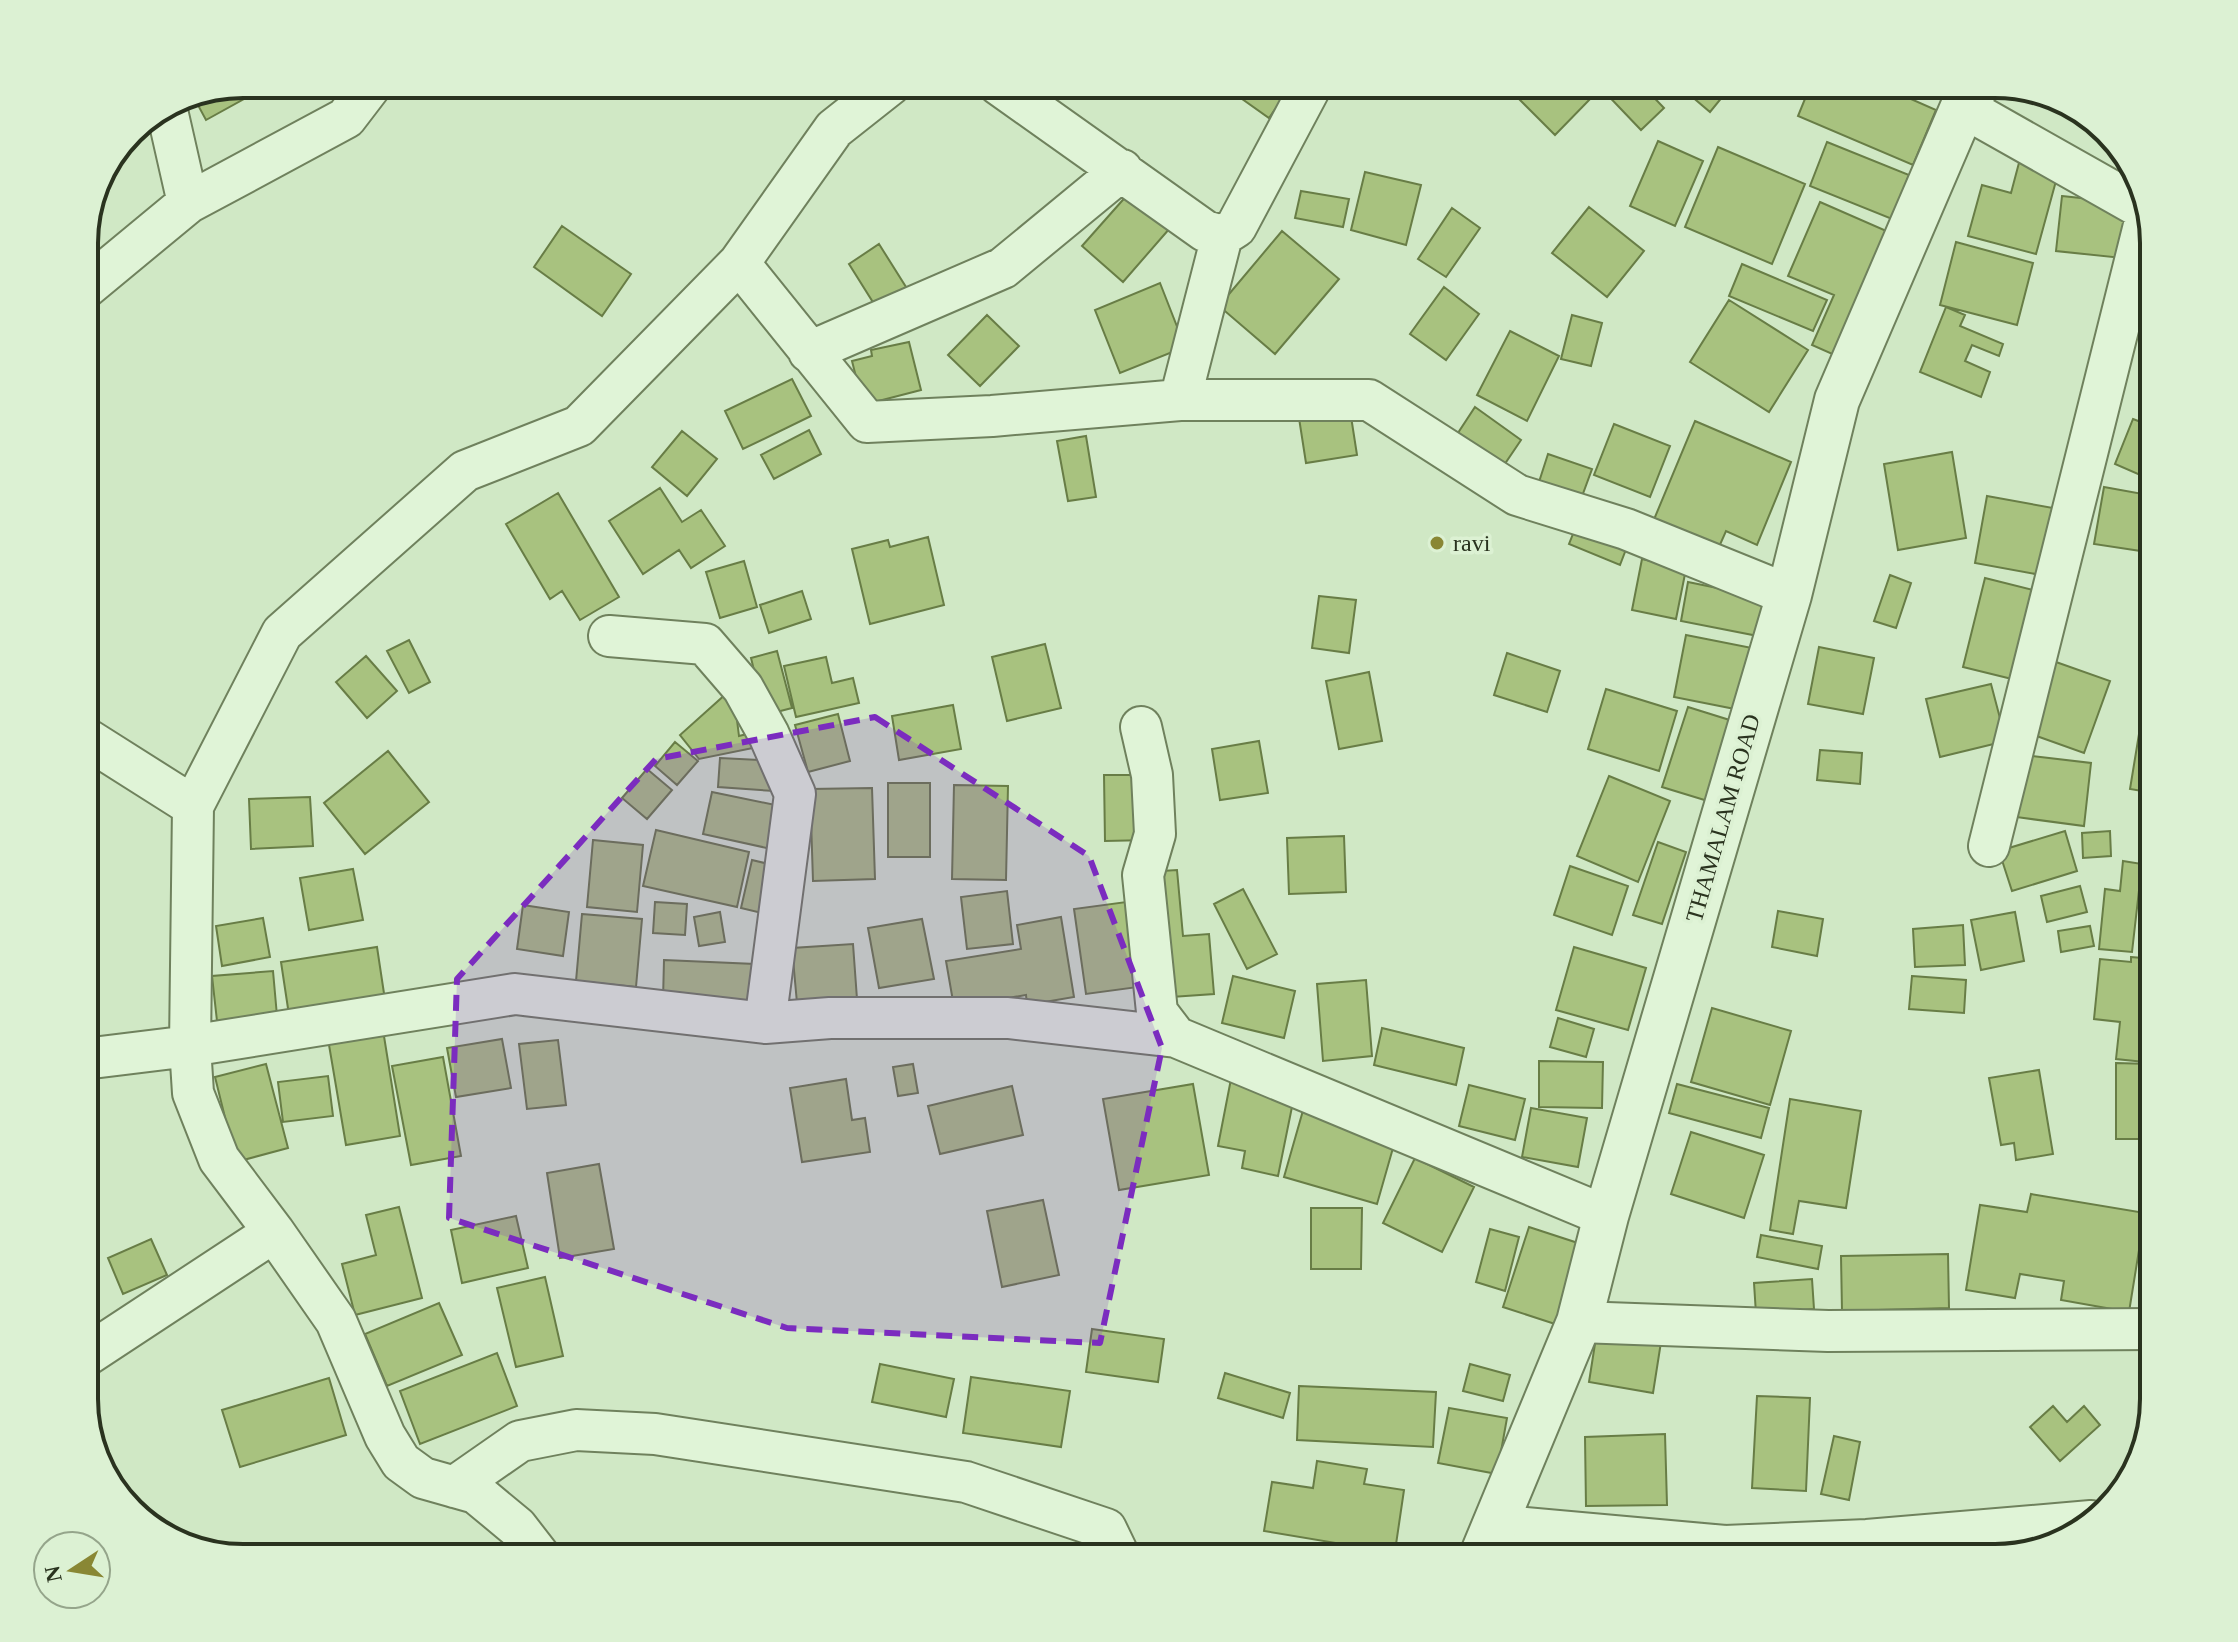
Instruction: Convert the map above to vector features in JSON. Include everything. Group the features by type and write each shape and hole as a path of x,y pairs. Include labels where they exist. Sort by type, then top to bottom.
{"street":[{"path":"98,277 188,203 346,118 361,98"},
{"path":"530,1544 517,1527 476,1493 423,1478 401,1462 385,1436 336,1321 219,1159 193,1093 190,1046 193,806 282,633 465,471 579,426 739,263 834,129 873,98"},
{"path":"1018,98 1205,231 1222,236"},
{"path":"1180,400 1222,236 1236,227 1305,98"},
{"name":"THAMALAM ROAD","path":"1487,1541 1579,1322 1606,1216 1789,595 1837,400 1969,98"},
{"path":"1975,98 2135,204"},
{"path":"169,118 188,203"},
{"path":"809,352 1003,268 1122,170"},
{"path":"1989,846 2140,241"},
{"path":"739,263 867,422 992,416 1180,400 1369,400 1517,495 1626,529 1789,595"},
{"path":"609,636 705,644 743,688 769,735 795,794 765,1023"},
{"path":"1141,727 1152,775 1155,834 1143,875 1157,1012 1176,1037"},
{"path":"98,746 193,806"},
{"path":"98,1057 190,1046 515,994 765,1023 830,1018 1008,1018 1176,1037 1606,1216"},
{"path":"98,1348 274,1232"},
{"path":"1579,1322 1828,1331 2140,1329"},
{"path":"454,1487 520,1441 576,1430 655,1434 966,1482 1106,1529 1113,1544"},
{"path":"1909,1544 2070,1524"},
{"path":"1487,1541 1630,1544"}],"highlighted area":[{"path":"875,717 1089,856 1162,1048 1100,1343 787,1328 449,1218 457,979 656,759"}],"building":[{"path":"246,98 206,120 198,105"},
{"path":"1241,98 1283,98 1269,118"},
{"path":"1518,98 1591,98 1555,135"},
{"path":"1610,98 1654,98 1664,108 1641,130"},
{"path":"1694,98 1721,98 1710,112"},
{"path":"1805,98 1909,98 1936,110 1913,165 1798,116"},
{"path":"1658,141 1703,161 1675,226 1630,206"},
{"path":"1827,142 1909,175 1892,219 1810,186"},
{"path":"1718,147 1805,184 1772,264 1685,227"},
{"path":"2020,159 2059,170 2036,254 1968,236 1982,185 2011,193"},
{"path":"1365,172 1421,185 1406,245 1351,230"},
{"path":"1301,191 1349,199 1343,227 1295,218"},
{"path":"1129,193 1170,228 1123,282 1082,246"},
{"path":"2062,196 2127,203 2122,258 2056,251"},
{"path":"1820,202 1891,233 1839,357 1812,345 1834,295 1788,276"},
{"path":"1589,207 1644,251 1607,297 1552,253"},
{"path":"1452,208 1480,228 1446,277 1418,259"},
{"path":"562,226 631,274 602,316 534,267"},
{"path":"1282,231 1339,279 1275,354 1219,306"},
{"path":"1956,242 2033,263 2017,325 1940,305"},
{"path":"879,244 906,287 876,307 849,264"},
{"path":"1742,264 1827,300 1813,331 1729,296"},
{"path":"1160,283 1185,347 1120,373 1095,310"},
{"path":"1444,287 1479,314 1446,360 1410,334"},
{"path":"1729,300 1808,350 1769,412 1690,362"},
{"path":"2140,304 2140,333 2136,333"},
{"path":"1946,307 1965,315 1960,326 2003,344 1999,356 1972,345 1965,361 1990,372 1981,397 1920,372"},
{"path":"987,315 1019,346 980,386 948,355"},
{"path":"1572,315 1602,323 1591,366 1561,359"},
{"path":"1510,331 1559,356 1527,421 1477,395"},
{"path":"909,342 921,390 863,405 852,361 872,356 871,350"},
{"path":"792,379 811,416 743,449 725,411"},
{"path":"1475,407 1521,440 1500,471 1454,439"},
{"path":"1350,410 1357,455 1306,463 1299,418"},
{"path":"2133,419 2140,422 2140,475 2115,464"},
{"path":"1695,421 1791,462 1757,545 1726,531 1715,556 1650,529"},
{"path":"1614,424 1670,446 1650,497 1594,475"},
{"path":"809,430 821,454 774,479 761,455"},
{"path":"682,431 717,459 687,496 652,467"},
{"path":"1086,436 1096,497 1068,501 1057,441"},
{"path":"1952,452 1966,538 1898,550 1884,464"},
{"path":"1548,454 1592,469 1581,499 1538,485"},
{"path":"2104,487 2140,493 2140,551 2094,544"},
{"path":"660,488 682,522 701,510 725,546 691,568 679,550 643,574 609,521"},
{"path":"558,493 619,597 580,620 562,591 550,599 506,524"},
{"path":"1987,496 2053,508 2041,575 1975,563"},
{"path":"1577,524 1628,544 1620,565 1569,544"},
{"path":"928,537 944,605 870,624 852,549 888,540 890,547"},
{"path":"1642,559 1686,569 1676,619 1632,610"},
{"path":"744,561 757,607 720,618 706,572"},
{"path":"1890,575 1911,583 1896,628 1874,621"},
{"path":"1985,578 2037,591 2016,680 1963,667"},
{"path":"1688,582 1771,599 1763,637 1681,621"},
{"path":"802,591 811,619 769,633 760,605"},
{"path":"1319,596 1356,600 1349,653 1312,648"},
{"path":"1686,635 1757,649 1745,711 1674,697"},
{"path":"409,640 430,682 409,693 387,651"},
{"path":"1045,644 1061,708 1007,721 992,657"},
{"path":"1819,647 1874,658 1863,714 1808,704"},
{"path":"777,651 792,708 765,715 751,658"},
{"path":"1507,653 1560,671 1547,712 1494,695"},
{"path":"366,656 397,691 367,718 336,682"},
{"path":"826,657 832,683 853,678 859,703 796,717 784,666"},
{"path":"2056,662 2110,681 2084,753 2031,734"},
{"path":"1369,672 1382,741 1339,749 1326,681"},
{"path":"1991,684 2006,741 1940,757 1926,699"},
{"path":"1606,689 1677,711 1659,771 1588,749"},
{"path":"727,693 736,712 739,736 751,733 753,748 699,759 680,735"},
{"path":"953,705 961,749 899,760 892,716"},
{"path":"1688,707 1736,722 1711,802 1662,787"},
{"path":"838,714 850,761 808,772 795,725"},
{"path":"2140,728 2140,791 2130,789"},
{"path":"1259,741 1268,793 1220,800 1212,749"},
{"path":"675,742 698,761 677,785 655,766"},
{"path":"1820,750 1862,753 1860,784 1817,780"},
{"path":"388,751 429,802 365,854 324,803"},
{"path":"2023,755 2091,763 2084,826 2016,817"},
{"path":"720,758 776,761 774,791 718,787"},
{"path":"647,769 672,790 647,819 622,798"},
{"path":"1104,775 1148,775 1149,840 1105,841"},
{"path":"1609,776 1670,801 1638,882 1577,856"},
{"path":"888,783 930,783 930,857 888,857"},
{"path":"954,785 1008,786 1006,880 952,879"},
{"path":"872,788 875,879 813,881 810,789"},
{"path":"712,792 785,807 776,850 703,834"},
{"path":"310,797 313,846 251,849 249,799"},
{"path":"656,830 749,852 737,907 643,886"},
{"path":"2065,831 2077,871 2012,891 1999,851"},
{"path":"2110,831 2111,856 2083,858 2082,833"},
{"path":"1344,836 1346,892 1289,894 1287,838"},
{"path":"593,840 643,845 637,912 587,907"},
{"path":"1658,842 1686,852 1662,924 1633,915"},
{"path":"752,860 777,866 766,914 741,908"},
{"path":"2123,861 2140,864 2132,952 2099,949 2105,889 2120,891"},
{"path":"1570,866 1628,886 1612,935 1554,915"},
{"path":"353,869 363,920 309,930 300,878"},
{"path":"1177,870 1183,936 1209,934 1214,994 1157,998 1146,872"},
{"path":"2080,886 2087,912 2047,922 2041,896"},
{"path":"1243,889 1277,954 1247,969 1214,904"},
{"path":"1007,891 1013,944 967,949 961,897"},
{"path":"1141,900 1153,985 1086,994 1074,909"},
{"path":"655,902 687,904 685,935 653,933"},
{"path":"523,905 569,912 563,956 517,949"},
{"path":"1778,911 1823,919 1817,956 1772,947"},
{"path":"720,912 725,942 699,946 694,917"},
{"path":"2015,912 2024,961 1981,970 1971,920"},
{"path":"582,914 642,919 636,987 576,981"},
{"path":"1061,917 1074,997 1027,1005 1026,995 954,1007 946,961 1021,949 1017,925"},
{"path":"263,918 270,957 222,966 216,926"},
{"path":"922,919 934,979 879,988 868,928"},
{"path":"1963,925 1965,965 1915,967 1913,929"},
{"path":"2090,926 2094,946 2061,952 2058,931"},
{"path":"853,944 857,999 797,1003 792,948"},
{"path":"377,947 385,1000 289,1015 281,962"},
{"path":"1574,947 1646,968 1628,1030 1556,1010"},
{"path":"2131,957 2140,958 2140,1062 2116,1059 2120,1022 2094,1019 2100,959 2131,962"},
{"path":"664,960 755,964 754,1004 663,1000"},
{"path":"273,971 277,1016 217,1021 212,976"},
{"path":"1233,976 1295,991 1284,1038 1222,1023"},
{"path":"1912,976 1966,980 1964,1013 1909,1009"},
{"path":"1366,980 1372,1056 1323,1061 1317,984"},
{"path":"1712,1008 1791,1031 1770,1105 1691,1082"},
{"path":"1558,1018 1594,1029 1586,1057 1550,1047"},
{"path":"1382,1028 1464,1048 1456,1085 1374,1065"},
{"path":"383,1030 400,1136 346,1145 328,1039"},
{"path":"502,1039 511,1088 456,1097 447,1048"},
{"path":"558,1040 566,1105 527,1109 519,1044"},
{"path":"443,1057 461,1156 411,1165 392,1066"},
{"path":"1539,1061 1603,1062 1602,1108 1539,1107"},
{"path":"2116,1063 2140,1064 2140,1139 2116,1139"},
{"path":"266,1064 288,1148 236,1162 215,1077"},
{"path":"913,1064 918,1093 898,1096 893,1067"},
{"path":"2039,1070 2053,1154 2016,1160 2014,1143 2001,1145 1989,1078"},
{"path":"328,1076 333,1116 283,1122 278,1082"},
{"path":"846,1079 852,1120 865,1118 870,1152 802,1162 790,1088"},
{"path":"1231,1079 1295,1092 1278,1176 1242,1168 1245,1151 1218,1146"},
{"path":"1193,1084 1209,1175 1119,1190 1103,1099"},
{"path":"1677,1084 1769,1108 1761,1138 1669,1113"},
{"path":"1469,1085 1525,1099 1515,1140 1459,1126"},
{"path":"1012,1086 1023,1135 940,1154 928,1106"},
{"path":"1790,1099 1861,1111 1846,1208 1799,1201 1793,1234 1770,1230"},
{"path":"1304,1107 1397,1134 1377,1204 1284,1177"},
{"path":"1531,1108 1587,1118 1578,1167 1522,1157"},
{"path":"1691,1132 1764,1155 1744,1218 1671,1194"},
{"path":"1415,1158 1474,1187 1442,1252 1383,1223"},
{"path":"599,1164 614,1249 560,1258 547,1173"},
{"path":"2031,1194 2140,1212 2140,1244 2129,1312 2061,1300 2064,1281 2020,1274 2015,1298 1966,1290 1980,1205 2027,1212"},
{"path":"1043,1200 1059,1275 1002,1287 987,1211"},
{"path":"399,1207 422,1298 355,1315 342,1264 376,1255 366,1215"},
{"path":"1311,1208 1362,1208 1361,1269 1311,1269"},
{"path":"516,1216 528,1268 462,1283 451,1230"},
{"path":"1529,1227 1584,1245 1558,1325 1503,1307"},
{"path":"1490,1229 1519,1237 1505,1291 1476,1282"},
{"path":"1761,1235 1822,1246 1818,1269 1757,1257"},
{"path":"151,1239 167,1275 123,1294 108,1258"},
{"path":"1948,1254 1949,1308 1842,1311 1841,1256"},
{"path":"545,1277 563,1356 516,1367 497,1288"},
{"path":"1812,1279 1814,1309 1756,1314 1754,1283"},
{"path":"439,1303 462,1355 387,1386 365,1334"},
{"path":"1092,1329 1164,1339 1158,1382 1086,1372"},
{"path":"1597,1331 1661,1342 1653,1393 1589,1382"},
{"path":"497,1353 517,1406 420,1444 400,1391"},
{"path":"880,1364 954,1379 946,1417 872,1402"},
{"path":"1470,1364 1510,1375 1503,1401 1463,1391"},
{"path":"1225,1373 1290,1393 1283,1418 1218,1398"},
{"path":"971,1377 1070,1391 1061,1447 963,1433"},
{"path":"329,1378 346,1435 240,1467 222,1410"},
{"path":"1299,1386 1436,1392 1433,1447 1297,1440"},
{"path":"1757,1396 1810,1398 1806,1491 1752,1488"},
{"path":"2053,1406 2067,1422 2084,1406 2100,1425 2060,1461 2030,1427"},
{"path":"1449,1408 1507,1418 1497,1474 1438,1463"},
{"path":"1665,1434 1667,1505 1586,1506 1585,1437"},
{"path":"1834,1436 1860,1442 1849,1500 1821,1494"},
{"path":"1317,1461 1367,1469 1364,1484 1404,1490 1396,1544 1342,1544 1264,1531 1272,1482 1313,1488"}],"place":[{"name":"ravi","path":"1437,543"}]}
